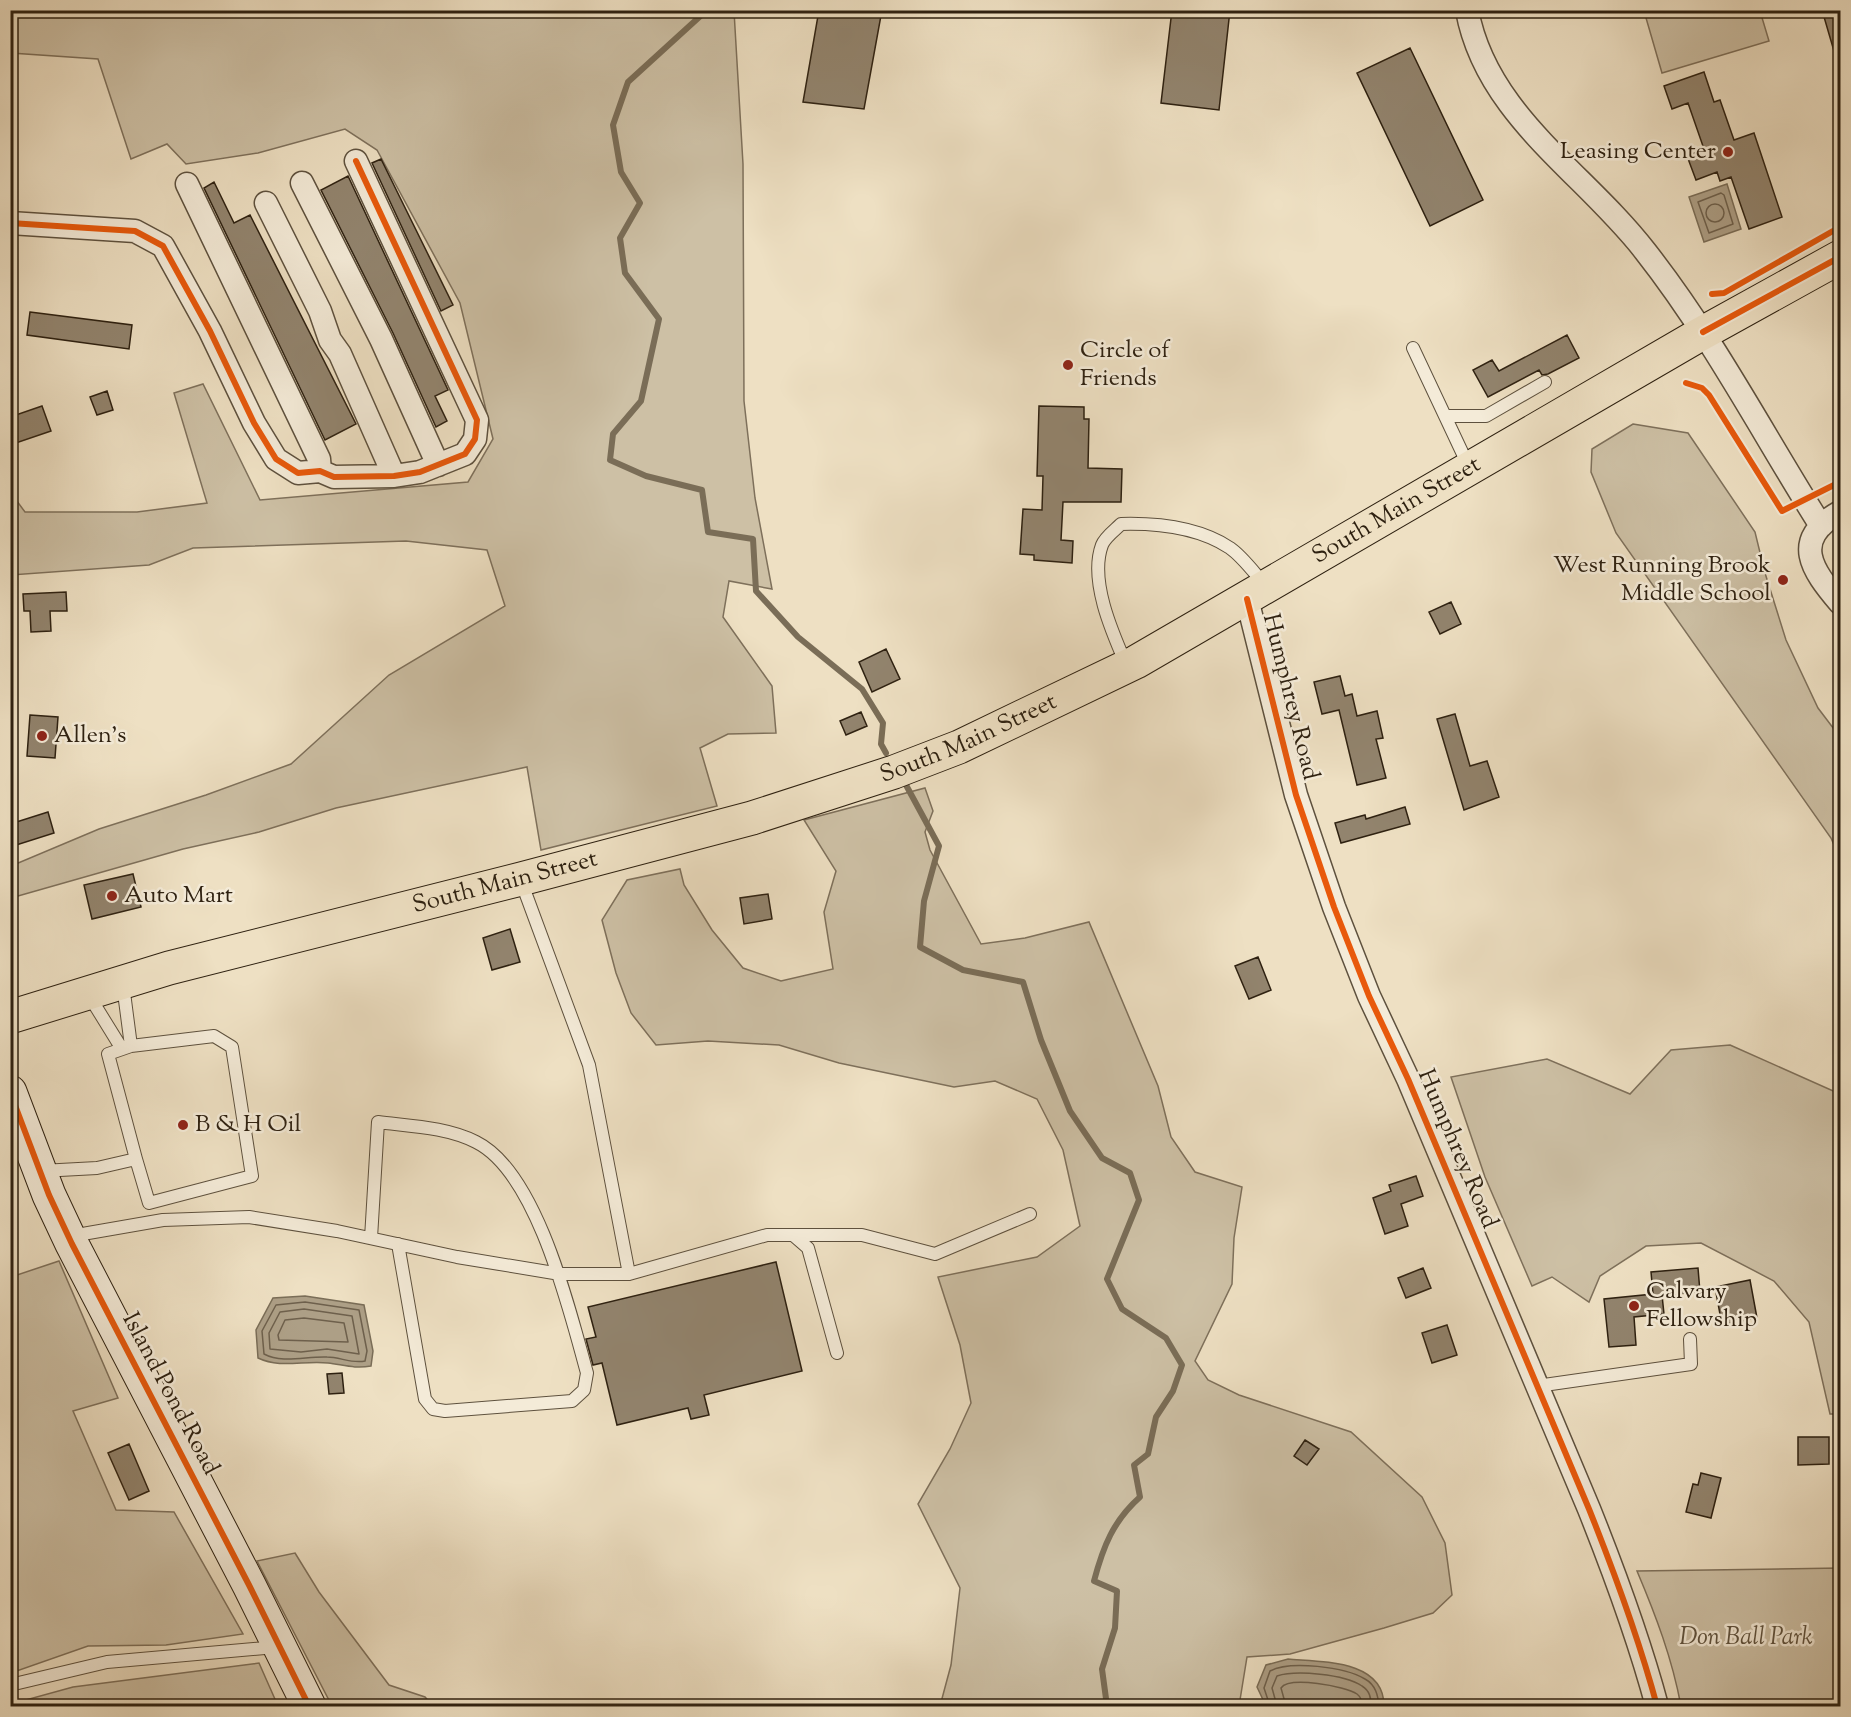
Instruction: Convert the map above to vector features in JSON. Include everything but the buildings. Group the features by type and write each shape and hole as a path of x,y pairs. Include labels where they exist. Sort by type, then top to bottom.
{"main road":[{"name":"South Main Street","path":"10,1017 169,968 752,818 894,772 991,734 1127,667 1703,332 1840,257"}],"street":[{"path":"1467,10 1480,56 1495,86 1543,143 1618,218 1646,251 1703,332 1821,526"},
{"path":"10,223 135,231 163,246 210,330 254,423 276,459 298,473 320,471 334,477 394,476 420,472 465,454 475,439 477,420 356,160"},
{"path":"302,183 381,339 438,465"},
{"path":"187,184 319,459 320,471"},
{"path":"266,203 320,311 330,340 340,354 394,476"},
{"path":"1840,512 1821,526 1811,543 1811,561 1818,578 1840,603"},
{"name":"Humphrey Road","path":"1257,593 1296,795 1334,907 1369,996 1408,1079 1617,1579 1646,1663 1657,1707"},
{"name":"Island Pond Road","path":"10,1092 68,1237 309,1707"}],"lane":[{"path":"1413,348 1470,468"},
{"path":"1445,416 1485,416 1545,382"},
{"path":"1127,667 1107,617 1098,564 1103,543 1121,524 1157,524 1196,533 1231,548 1257,593"},
{"path":"521,879 589,1065 629,1274"},
{"path":"122,982 126,1048"},
{"path":"87,993 126,1048"},
{"path":"214,1036 232,1047 252,1176 149,1203 108,1054 126,1048 214,1036"},
{"path":"371,1238 378,1122 444,1132 477,1142 506,1167 538,1220 560,1274 586,1373 584,1390 572,1401 445,1411 434,1409 425,1399 398,1244"},
{"path":"40,1171 97,1168 136,1160"},
{"path":"68,1237 163,1220 249,1217 371,1238 457,1257 560,1274 629,1274 767,1234 862,1235 935,1254 1030,1214"},
{"path":"793,1235 808,1248 837,1353"},
{"path":"1537,1386 1691,1364 1690,1339"},
{"path":"10,1685 107,1662 280,1647"}],"green space":[{"path":"11,10 734,11 743,164 744,401 755,498 772,589 729,581 723,617 772,686 776,733 728,734 700,748 717,806 541,850 527,767 336,808 259,832 183,849 11,898 11,866 99,829 206,795 291,764 389,675 505,606 487,550 406,541 193,548 149,565 11,575 11,493 25,512 137,512 207,503 174,393 203,384 260,500 468,482 493,439 460,303 377,150 345,129 258,153 186,164 167,144 131,159 98,59 11,53"},
{"path":"1644,11 1760,11 1769,41 1662,73"},
{"path":"1633,424 1688,433 1755,532 1786,640 1818,708 1840,737 1840,859 1831,838 1616,533 1591,472 1592,449"},
{"path":"925,788 933,811 925,832 930,850 981,944 1025,938 1089,922 1158,1086 1171,1137 1195,1172 1242,1187 1234,1238 1232,1284 1195,1361 1208,1380 1239,1395 1351,1432 1422,1497 1445,1543 1452,1595 1433,1613 1290,1654 1247,1657 1239,1706 940,1706 951,1665 960,1588 918,1504 950,1449 971,1403 960,1345 938,1277 1037,1257 1080,1226 1063,1150 1037,1099 995,1081 954,1087 839,1063 779,1045 708,1041 656,1045 631,1013 616,973 602,920 627,880 680,869 684,885 712,930 743,968 781,981 833,969 824,912 836,871 804,820"},
{"path":"1730,1045 1840,1094 1840,1414 1830,1414 1809,1322 1774,1281 1701,1243 1646,1246 1600,1276 1589,1302 1552,1277 1532,1286 1485,1177 1451,1077 1547,1059 1630,1094 1671,1050"},
{"path":"59,1261 118,1398 73,1411 116,1510 174,1512 243,1634 166,1645 88,1646 11,1673 11,1277"},
{"path":"295,1553 319,1592 389,1685 425,1697 433,1706 332,1706 257,1561"},
{"name":"Don Ball Park","path":"1840,1568 1840,1706 1681,1706 1663,1637 1637,1571"},
{"path":"259,1663 278,1706 11,1706 11,1704 73,1687"}],"water":[{"path":"1727,184 1741,229 1704,242 1689,197"},
{"path":"305,1296 364,1305 373,1351 371,1366 355,1367 319,1362 284,1364 258,1358 256,1330 273,1298"},
{"path":"1288,1659 1334,1663 1363,1672 1374,1680 1381,1691 1384,1706 1266,1706 1257,1687 1266,1665"}],"waterway":[{"path":"707,10 628,82 613,125 621,172 640,203 620,238 625,273 659,319 641,401 613,434 610,460 646,476 702,490 708,532 753,539 756,591 798,637 862,689 883,723 881,744 886,753"},
{"path":"906,785 939,846 924,901 920,947 963,970 1023,982 1041,1040 1070,1111 1102,1158 1130,1173 1139,1200 1107,1279 1122,1309 1166,1338 1182,1365 1173,1391 1156,1417 1148,1454 1134,1465 1140,1497 1123,1515 1110,1535 1094,1581 1117,1591 1115,1628 1102,1669 1107,1706"}],"cycle path":[{"path":"10,223 135,231 163,246 210,331 254,423 276,459 298,473 320,471 334,477 394,476 420,472 465,454 475,439 477,420 356,161"},
{"path":"1712,294 1724,293 1840,227"},
{"path":"1703,332 1840,257"},
{"path":"1686,383 1702,388 1709,395 1782,511 1840,482"},
{"path":"1247,599 1296,795 1334,907 1369,996 1408,1079 1589,1509 1626,1607 1657,1706"},
{"path":"10,1092 49,1195 72,1244 249,1585 309,1706"}],"place":[{"name":"Leasing Center","path":"1728,152"},
{"name":"Circle of Friends","path":"1068,365"},
{"name":"West Running Brook Middle School","path":"1783,580"},
{"name":"Allen's","path":"42,736"},
{"name":"Auto Mart","path":"112,896"},
{"name":"B & H Oil","path":"183,1125"},
{"name":"Calvary Fellowship","path":"1634,1306"}]}
